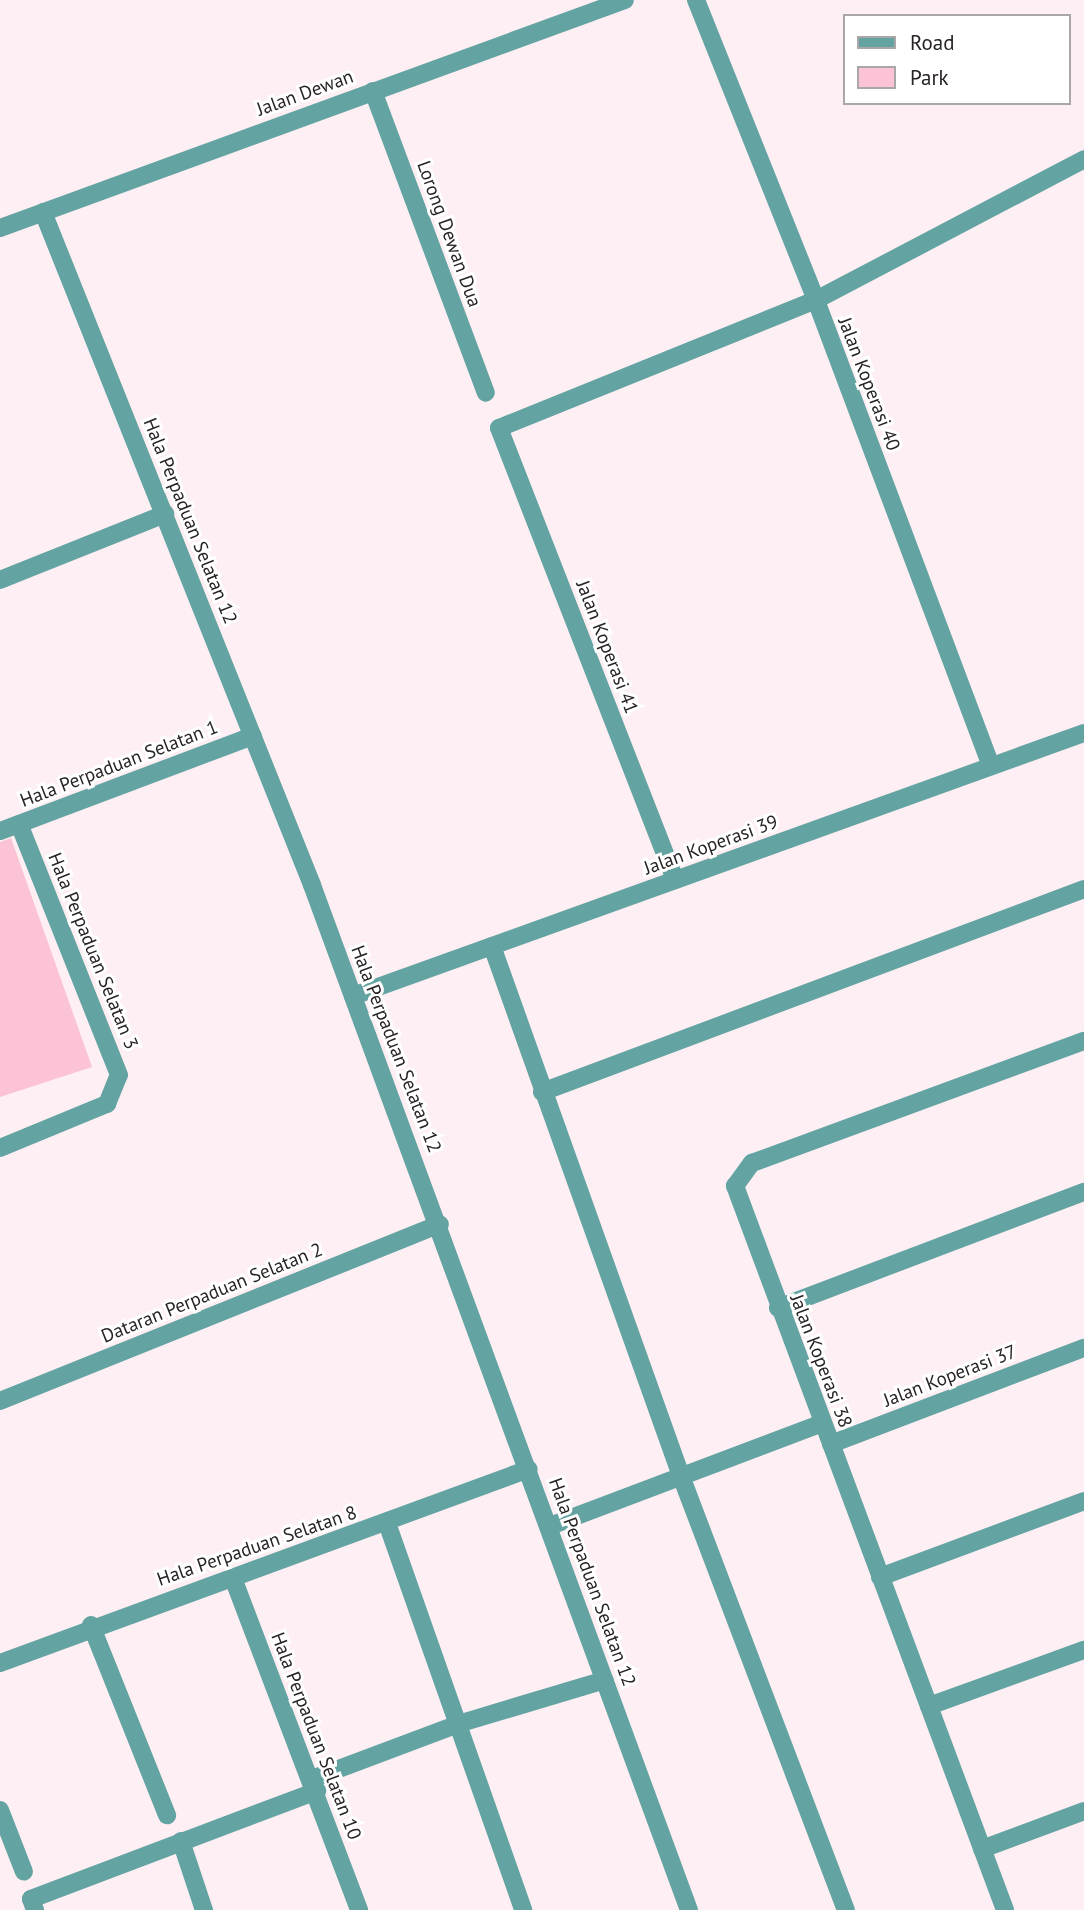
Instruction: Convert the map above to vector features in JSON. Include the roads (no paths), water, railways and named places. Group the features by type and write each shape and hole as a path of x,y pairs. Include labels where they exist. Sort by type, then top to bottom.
{"street":[{"name":"Jalan Dewan","path":"0,228 625,0"},
{"path":"696,0 816,300"},
{"name":"Lorong Dewan Dua","path":"373,90 486,393"},
{"name":"Jalan Koperasi 40","path":"990,766 816,300 1084,159"},
{"name":"Hala Perpaduan Selatan 12","path":"43,212 253,736 440,1224 689,1910"},
{"name":"Jalan Koperasi 41","path":"675,880 499,428 816,300"},
{"path":"0,580 165,514"},
{"name":"Jalan Koperasi 39","path":"353,996 1084,733"},
{"name":"Hala Perpaduan Selatan 1","path":"0,831 253,736"},
{"name":"Hala Perpaduan Selatan 3","path":"0,1148 107,1104 119,1075 19,824"},
{"path":"542,1093 1084,889"},
{"path":"492,946 542,1093 681,1476 846,1910"},
{"name":"Jalan Koperasi 38","path":"1005,1910 737,1196 743,1168 1084,1041"},
{"path":"778,1308 1084,1192"},
{"name":"Dataran Perpaduan Selatan 2","path":"0,1401 440,1224"},
{"name":"Jalan Koperasi 37","path":"831,1444 1084,1348"},
{"path":"550,1526 822,1423"},
{"name":"Hala Perpaduan Selatan 8","path":"0,1663 91,1625 233,1578 529,1469"},
{"path":"880,1577 1084,1501"},
{"path":"387,1523 523,1910"},
{"name":"Hala Perpaduan Selatan 10","path":"233,1578 314,1785 359,1910"},
{"path":"91,1625 167,1815"},
{"path":"929,1706 1084,1650"},
{"path":"33,1904 458,1724 606,1680"},
{"path":"0,1810 24,1872"},
{"path":"982,1849 1084,1811"},
{"path":"181,1841 204,1910"}]}
